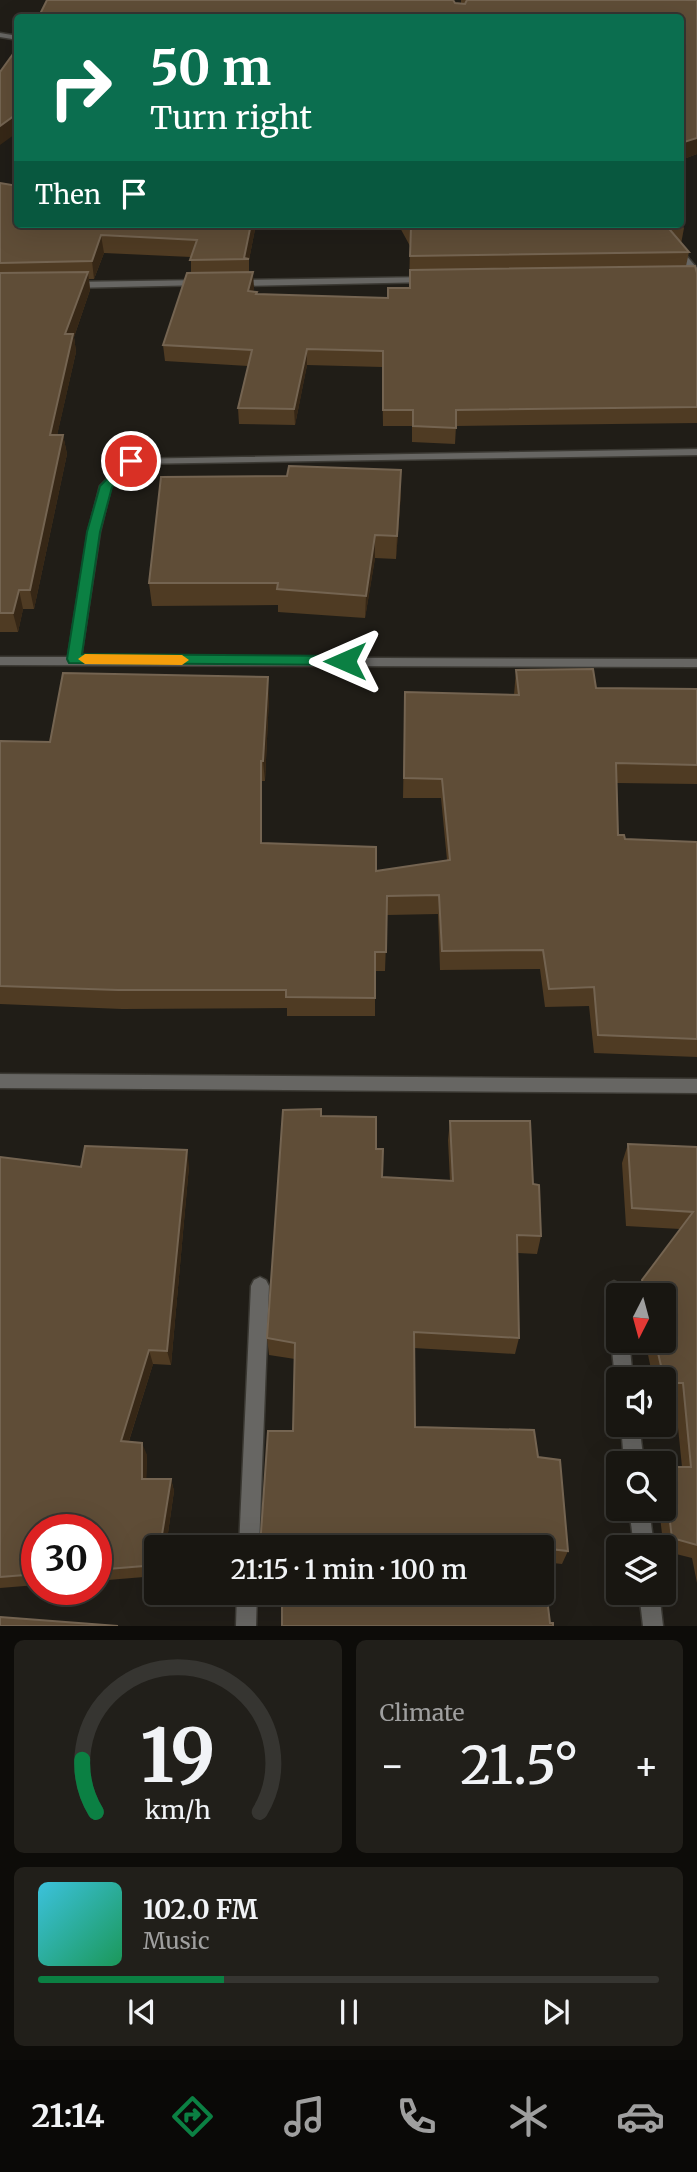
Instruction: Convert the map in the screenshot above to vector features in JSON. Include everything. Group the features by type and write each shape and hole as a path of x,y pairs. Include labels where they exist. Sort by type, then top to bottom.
{"street":[{"path":"657,228 697,275"},
{"path":"683,276 697,275"},
{"path":"223,283 446,280"},
{"path":"56,286 209,283"},
{"path":"74,659 94,532 106,486 131,461 697,452"},
{"path":"0,661 74,659 697,663"},
{"path":"0,1081 365,1081 697,1086"},
{"path":"250,1535 260,1286"},
{"path":"246,1626 247,1605"},
{"path":"651,1605 653,1626"}],"building":[{"path":"47,0 453,0 455,3 465,4 467,0 697,0 697,138 684,142 684,14 40,14"},
{"path":"14,53 14,116 0,126 0,72"},
{"path":"0,183 14,185 14,228 250,228 244,258 249,259 190,260 197,240 101,235 92,261 0,263"},
{"path":"411,228 668,228 689,252 410,256"},
{"path":"695,266 697,407 456,410 456,428 413,426 413,410 383,410 383,351 307,349 294,409 238,408 252,350 163,345 187,273 253,272 248,291 257,292 256,294 388,298 388,288 410,288 410,270"},
{"path":"88,272 65,334 73,334 50,435 63,435 30,590 19,590 13,613 0,613 0,273"},
{"path":"289,466 401,470 397,536 375,535 366,596 277,589 278,583 149,583 161,477 287,476"},
{"path":"593,669 596,688 697,689 697,765 616,763 618,835 624,835 625,839 697,842 697,1039 598,1035 594,987 549,989 543,950 442,951 439,895 387,896 386,952 375,952 375,998 286,997 286,990 118,990 0,986 0,741 50,742 63,673 268,677 261,761 261,843 376,847 376,871 450,860 442,779 404,778 405,692 519,695 516,670"},
{"path":"321,1109 321,1116 376,1117 376,1149 383,1149 382,1177 453,1181 450,1121 530,1121 533,1184 539,1185 541,1236 517,1235 519,1338 414,1332 415,1427 534,1430 538,1457 560,1460 568,1551 554,1549 554,1535 261,1535 268,1431 293,1431 295,1343 267,1338 283,1110"},
{"path":"628,1144 697,1147 697,1545 676,1539 676,1535 672,1535 670,1521 676,1521 676,1467 691,1467 683,1383 676,1383 676,1367 661,1367 658,1353 676,1353 676,1283 643,1283 642,1280 693,1212 632,1208"},
{"path":"85,1146 187,1150 167,1351 149,1350 121,1441 142,1443 142,1479 171,1479 162,1535 144,1535 144,1566 112,1569 112,1514 21,1514 21,1575 0,1577 0,1157 81,1167"},
{"path":"282,1605 548,1605 550,1623 553,1623 553,1626 282,1626"},
{"path":"0,1617 118,1626 0,1626"}],"slow traffic":[{"path":"85,659 182,660"}],"route":[{"path":"131,461 106,486 94,532 74,659 345,661"}]}
